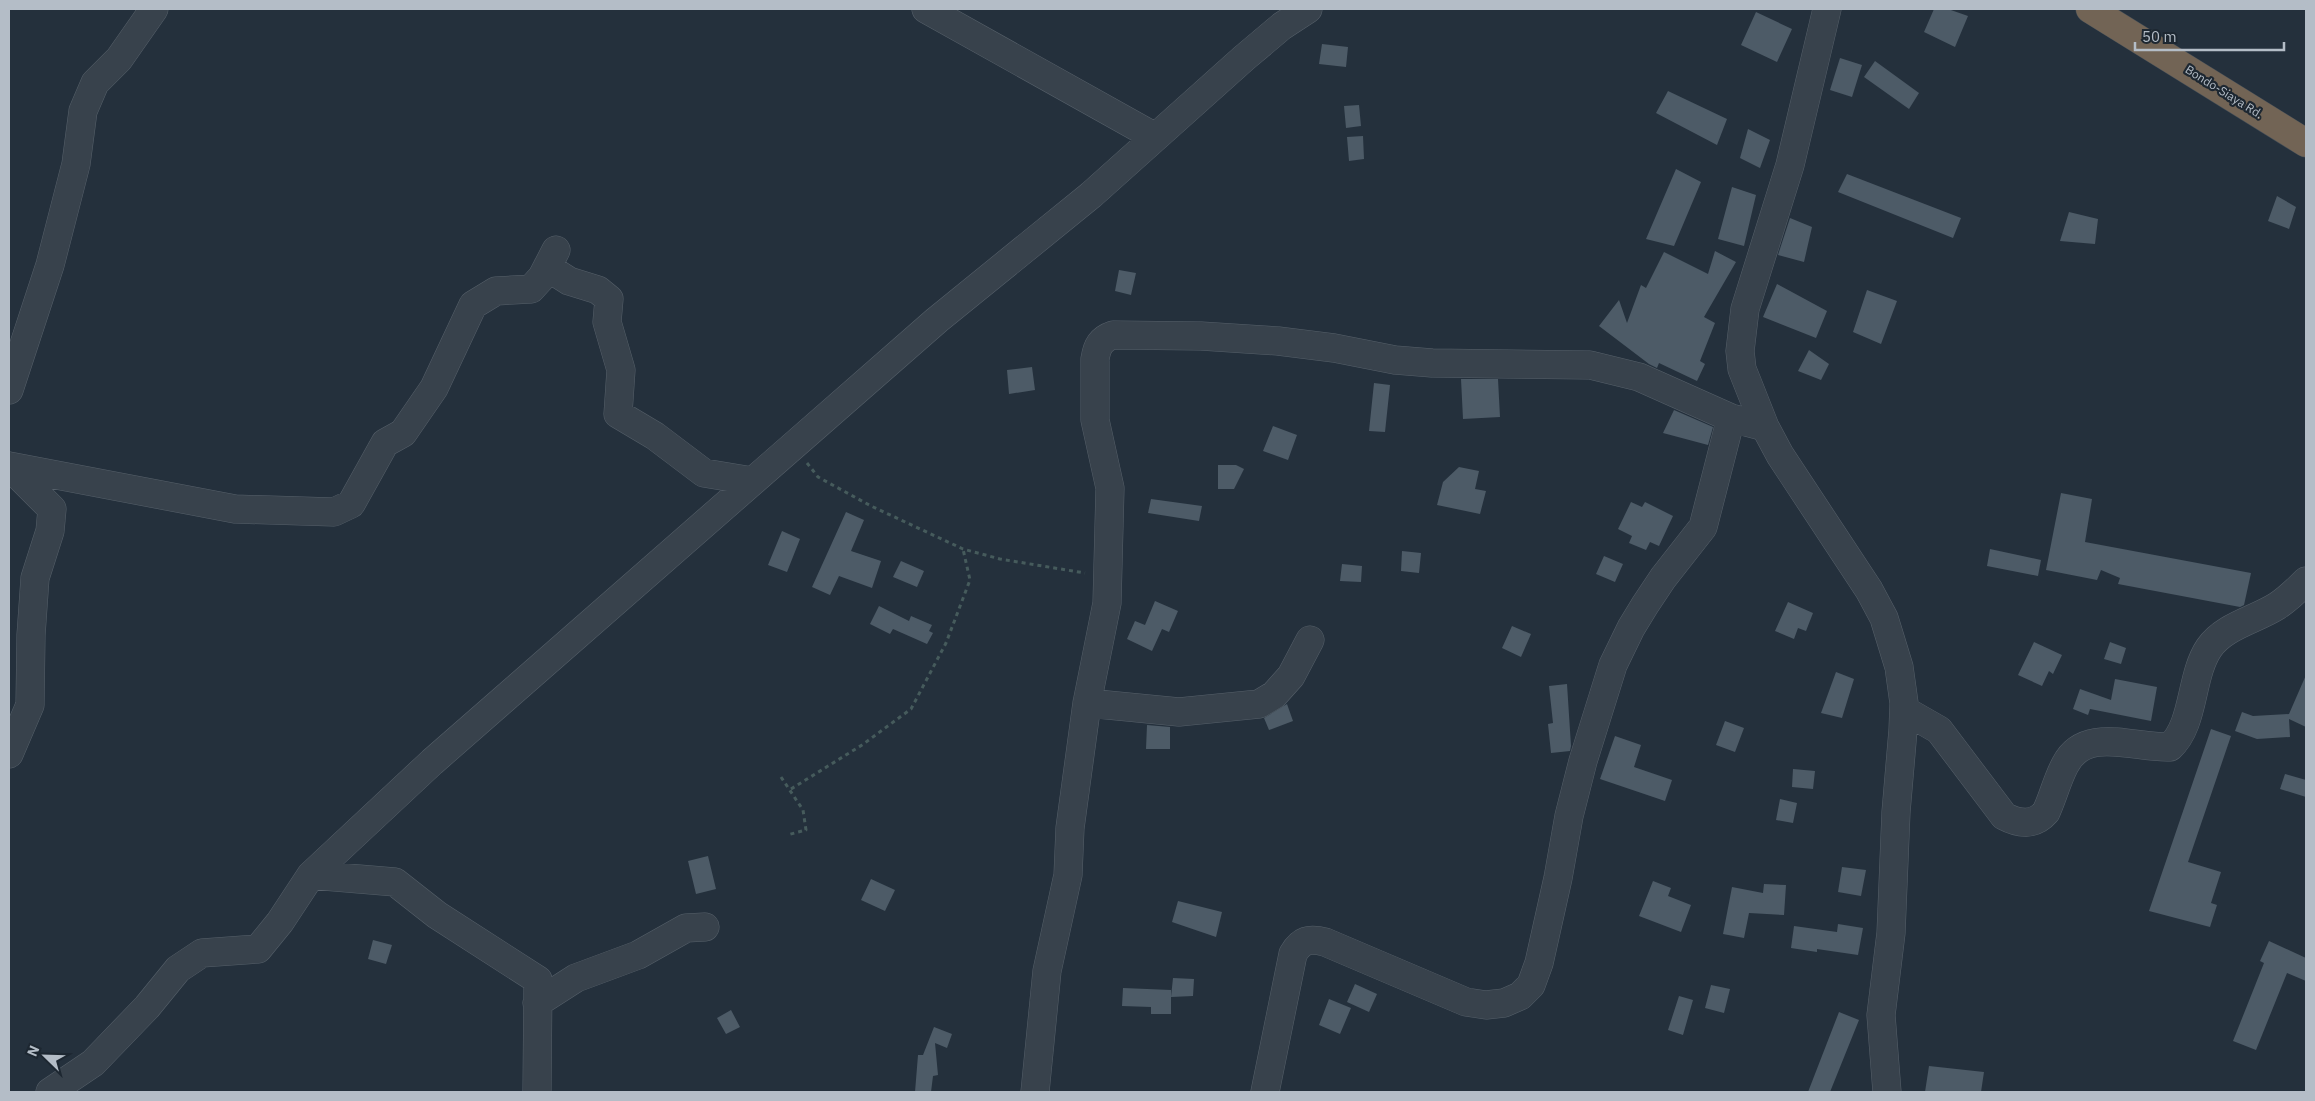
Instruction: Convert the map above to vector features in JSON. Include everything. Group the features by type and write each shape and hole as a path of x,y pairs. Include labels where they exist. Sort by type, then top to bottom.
{"highway":[{"name":"Bondo-Siaya Rd.","path":"2090,9 2306,143"}],"street":[{"path":"9,390 50,265 76,164 83,111 95,83 119,59 154,9"},
{"path":"926,9 1155,137"},
{"path":"50,1092 93,1063 147,1007 178,969 202,953 258,949 280,922 311,875 432,762 937,320 1091,195 1282,26 1308,9"},
{"path":"1828,9 1790,165 1745,309 1740,335 1742,369 1765,428 1780,455 1869,590 1884,618 1899,667 1904,710 1896,812 1892,934 1881,1015 1887,1092"},
{"path":"9,466 235,510 334,512 350,504 386,444 403,433 434,388 473,305 496,291 531,289 542,277 552,258 569,281 598,290 609,299 607,322 621,370 618,414 655,436 704,473 752,481"},
{"path":"1034,1092 1047,971 1068,875 1070,828 1087,704 1107,603 1110,488 1095,420 1095,359 1100,342 1114,334 1201,336 1278,341 1334,348 1395,360 1432,363 1590,365 1639,376 1731,418 1765,428"},
{"path":"1265,1092 1293,954 1302,942 1312,939 1325,942 1466,1002 1486,1005 1504,1003 1520,996 1531,985 1539,963 1582,761 1613,665 1631,628 1645,605 1663,578 1703,527 1731,418"},
{"path":"9,466 52,510 50,531 35,578 30,635 30,706 9,754"},
{"path":"1904,710 1939,730 2004,816 2014,822 2029,822 2040,818 2046,812 2064,766 2070,756 2087,744 2113,742 2170,747 2182,731 2202,661 2209,648 2227,631 2278,606 2306,581"},
{"path":"1087,704 1179,712 1259,704 1274,695 1291,676 1310,640"},
{"path":"311,875 395,882 438,915 538,980 537,1092"},
{"path":"537,1003 576,978 638,955 686,928 705,927"}],"path":[{"path":"792,446 818,477 871,506 963,549 1000,559 1056,569 1109,574"},
{"path":"791,789 862,745 911,709 946,643 970,580 963,549"},
{"path":"782,777 803,810 806,830 786,835"}],"building":[{"path":"1934,9 1948,9 1968,16 1955,47 1924,32"},
{"path":"1756,12 1792,29 1777,62 1741,45"},
{"path":"1322,44 1348,47 1346,67 1319,64"},
{"path":"1840,58 1862,65 1852,97 1830,90"},
{"path":"1875,61 1919,93 1909,109 1864,77"},
{"path":"1668,91 1727,119 1717,145 1656,113"},
{"path":"1359,105 1361,126 1346,128 1344,106"},
{"path":"1748,129 1770,140 1760,168 1740,158"},
{"path":"1363,136 1364,159 1349,161 1347,137"},
{"path":"1676,169 1701,182 1674,246 1646,239"},
{"path":"1847,174 1961,218 1953,238 1838,192"},
{"path":"1732,187 1756,195 1744,246 1718,239"},
{"path":"2277,196 2296,207 2289,229 2268,221"},
{"path":"2069,212 2098,219 2095,244 2060,241"},
{"path":"1790,218 1812,227 1804,262 1778,255"},
{"path":"1715,251 1736,262 1704,317 1715,323 1700,361 1705,364 1697,381 1659,363 1657,368 1649,364 1599,326 1619,300 1627,323 1641,285 1646,288 1664,252 1708,274"},
{"path":"1119,270 1136,273 1131,295 1115,291"},
{"path":"1777,284 1827,311 1816,338 1763,317"},
{"path":"1867,290 1897,301 1881,344 1853,332"},
{"path":"1809,350 1829,364 1821,380 1798,371"},
{"path":"1032,367 1035,390 1009,394 1007,370"},
{"path":"1461,379 1498,379 1500,417 1463,419"},
{"path":"1374,383 1390,385 1385,432 1369,431"},
{"path":"1674,410 1713,427 1708,445 1663,433"},
{"path":"1273,426 1297,435 1288,460 1263,451"},
{"path":"1218,465 1236,465 1244,469 1234,489 1218,489"},
{"path":"1459,467 1479,471 1475,489 1486,491 1480,514 1437,505 1443,482"},
{"path":"2061,493 2092,499 2085,542 2251,573 2244,605 2240,607 2118,584 2120,578 2101,570 2097,580 2046,570"},
{"path":"1151,499 1202,506 1199,521 1148,513"},
{"path":"1631,502 1642,507 1645,502 1673,516 1659,546 1650,542 1646,550 1629,543 1632,536 1618,529"},
{"path":"846,512 864,520 851,551 881,561 872,588 839,576 830,595 812,587"},
{"path":"782,531 800,539 787,572 768,565"},
{"path":"1990,549 2041,560 2038,576 1987,566"},
{"path":"1402,551 1421,553 1419,573 1401,571"},
{"path":"1604,556 1623,564 1615,582 1596,574"},
{"path":"901,561 924,571 917,587 893,577"},
{"path":"1342,564 1362,566 1361,582 1340,581"},
{"path":"1155,601 1178,611 1169,632 1162,629 1152,651 1127,639 1135,621 1145,625"},
{"path":"1788,602 1813,613 1806,631 1798,628 1794,639 1775,631"},
{"path":"879,606 909,621 911,616 932,625 929,631 933,633 927,644 893,629 890,634 870,624"},
{"path":"1512,626 1531,634 1521,657 1502,648"},
{"path":"2034,642 2062,655 2053,674 2049,671 2042,686 2018,675"},
{"path":"2110,642 2126,648 2121,664 2104,659"},
{"path":"1836,672 1854,679 1842,718 1821,713"},
{"path":"2306,675 2306,727 2289,719 2290,737 2257,739 2235,731 2242,712 2253,716 2289,714"},
{"path":"2115,679 2157,687 2151,721 2090,709 2088,715 2073,709 2080,689 2111,700"},
{"path":"1567,684 1570,751 1551,753 1548,724 1553,723 1549,686"},
{"path":"1287,704 1293,721 1269,730 1264,718"},
{"path":"1725,721 1744,728 1735,752 1716,745"},
{"path":"1147,725 1170,727 1170,749 1146,749"},
{"path":"2211,729 2231,736 2188,862 2221,872 2211,903 2217,905 2210,927 2149,911"},
{"path":"1615,736 1641,745 1634,767 1672,780 1665,801 1600,779"},
{"path":"1793,769 1815,771 1813,789 1792,787"},
{"path":"2285,774 2306,780 2306,797 2280,789"},
{"path":"1780,799 1797,803 1793,823 1776,820"},
{"path":"708,856 716,889 696,894 688,861"},
{"path":"1842,867 1866,870 1861,896 1838,892"},
{"path":"871,879 895,890 885,911 861,900"},
{"path":"1653,881 1671,888 1668,896 1691,905 1681,932 1639,916"},
{"path":"1764,884 1786,885 1784,915 1749,913 1744,938 1723,934 1732,887 1763,893"},
{"path":"1178,901 1222,912 1216,937 1172,922"},
{"path":"1838,924 1863,928 1858,955 1817,949 1817,952 1791,948 1794,926 1837,932"},
{"path":"373,940 392,945 386,964 368,959"},
{"path":"2269,941 2306,958 2306,981 2287,973 2256,1050 2233,1041 2264,963 2260,961"},
{"path":"1173,978 1194,979 1193,996 1171,997"},
{"path":"1355,984 1377,994 1369,1012 1347,1002"},
{"path":"1711,985 1730,989 1724,1013 1705,1008"},
{"path":"1123,988 1171,990 1171,1014 1151,1014 1151,1007 1122,1006"},
{"path":"1679,996 1693,1000 1683,1035 1668,1030"},
{"path":"1329,999 1351,1008 1340,1034 1319,1025"},
{"path":"731,1010 740,1027 726,1034 717,1018"},
{"path":"1839,1012 1859,1020 1830,1092 1808,1092"},
{"path":"934,1027 952,1034 947,1048 935,1043 938,1075 933,1076 931,1092 915,1092 918,1055 923,1055"},
{"path":"1929,1066 1984,1072 1981,1092 1925,1092"}]}
